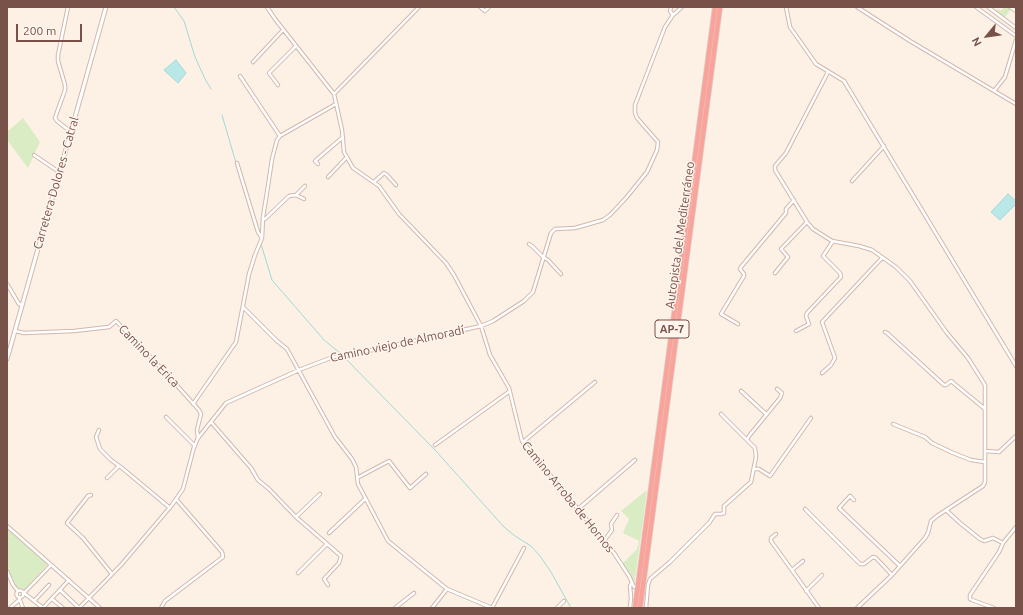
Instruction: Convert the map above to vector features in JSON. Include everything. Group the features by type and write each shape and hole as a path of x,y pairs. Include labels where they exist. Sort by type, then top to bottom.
{"highway":[{"name":"Autopista del Mediterráneo","path":"635,608 715,7"},
{"name":"Autopista del Mediterráneo","path":"640,608 720,7"}],"street":[{"path":"68,7 58,55 65,90 55,118 71,132"},
{"name":"Carretera Dolores - Catral","path":"7,359 8,350 15,331 106,7"},
{"name":"Camino Arroba de Hornos","path":"268,7 274,19 334,94 343,137 344,152 353,168 374,182 382,190 399,214 446,263 481,326 490,355 510,392 523,442 614,553 634,587"},
{"path":"334,94 419,7"},
{"path":"480,7 485,11 489,7"},
{"path":"671,7 670,11 673,15"},
{"name":"Camino viejo de Almoradí","path":"79,608 88,597 112,574 170,508 183,489 198,438 226,403 299,370 333,357 368,351 481,326 493,321 524,301 534,292 551,233 555,229 575,228 603,220 610,215 626,198 647,172 657,150 658,142 638,118 635,109 661,34 673,15 682,7"},
{"path":"786,7 790,27 816,64 844,81 1016,366"},
{"path":"857,7 910,41 1016,104"},
{"path":"976,7 1016,36"},
{"path":"988,7 1016,28"},
{"path":"1011,7 1016,11"},
{"path":"999,24 1003,18"},
{"path":"253,62 283,30"},
{"path":"994,91 1005,77 1015,41"},
{"path":"278,85 269,73 296,46"},
{"path":"828,72 786,153 776,166 775,170 807,222 817,232 833,241 872,250 896,267 910,281 947,333 968,358 985,385 985,482 983,486 931,521 925,538 892,575 857,608"},
{"path":"240,76 280,136"},
{"path":"194,404 236,342 249,274 262,238 263,219 275,145 280,136 336,104"},
{"path":"318,164 315,161 343,137"},
{"path":"852,181 884,146"},
{"path":"34,155 60,172"},
{"path":"328,177 347,157"},
{"path":"237,163 258,232 262,238"},
{"path":"374,182 384,173 396,185"},
{"path":"296,195 305,186"},
{"path":"263,219 265,219 289,196 296,195 304,199"},
{"path":"738,324 721,314 744,276 740,269 786,213 786,210 794,200"},
{"path":"775,273 788,257 782,249 807,222"},
{"path":"796,331 809,324 806,316 807,313 841,278 840,273 823,256 833,241"},
{"path":"529,244 548,260 561,274"},
{"path":"822,372 831,365 835,358 822,322 882,258"},
{"path":"7,284 19,304 22,305"},
{"path":"243,307 287,349 335,437 352,459 356,467 358,484 388,541 447,589 486,607 492,608 524,548"},
{"name":"Camino la Erica","path":"15,331 24,333 74,331 109,327 116,322 194,404 201,414 197,430 198,438"},
{"path":"885,332 944,385 951,381 985,409"},
{"path":"523,442 596,382"},
{"path":"748,442 747,439 749,436 782,393 777,389"},
{"path":"742,391 766,414"},
{"path":"435,445 510,392"},
{"path":"646,608 650,579 691,542 716,514 724,513 724,506 751,482 756,451 755,448 722,414"},
{"path":"166,417 195,446"},
{"path":"754,468 759,469 770,476 811,418"},
{"path":"211,422 251,468 258,480 269,489 296,517 341,556 340,563 324,579 328,585"},
{"path":"892,424 925,437 932,443 971,460 985,462"},
{"path":"99,430 96,437 100,449 111,460 170,508"},
{"path":"985,451 1000,452 1016,436"},
{"path":"578,509 635,460"},
{"path":"357,478 389,461 410,488 426,474"},
{"path":"107,478 119,466"},
{"path":"296,517 320,494"},
{"path":"91,495 88,496 66,523 84,538 112,574"},
{"path":"854,500 850,496 839,508 900,566"},
{"path":"161,608 165,601 224,556 176,499"},
{"path":"329,532 365,499"},
{"path":"805,509 860,564 864,564 873,557 876,558 892,575"},
{"path":"946,510 980,539 984,541 993,538 1003,543"},
{"path":"604,541 612,530 611,524 617,514"},
{"path":"7,526 100,608"},
{"path":"994,608 970,599 971,593 1002,549 1003,543 1016,526"},
{"path":"776,534 771,538 771,541 819,608"},
{"path":"298,573 327,544"},
{"path":"792,570 803,561"},
{"path":"7,606 10,608 22,597 23,593 51,564"},
{"path":"7,571 13,585 18,591 43,608 69,580"},
{"path":"806,591 822,575"},
{"path":"630,608 630,586 632,583"},
{"path":"34,601 49,585"},
{"path":"432,608 447,589"},
{"path":"60,590 79,608"},
{"path":"18,591 16,594 22,608"},
{"path":"395,608 414,593"},
{"path":"52,599 63,608"},
{"path":"557,608 564,601"}],"green space":[{"path":"1004,7 1011,9 1005,17 996,11 997,9 1001,11"},
{"path":"23,118 40,142 28,168 7,140 7,132"},
{"path":"647,490 634,586 622,564 637,549 639,541 623,533 629,519 621,511"},
{"path":"7,528 48,564 23,591 16,586 7,565"}],"water":[{"path":"176,60 186,73 178,83 164,70"},
{"path":"1008,194 1016,201 1016,204 1000,220 991,212"}],"waterway":[{"path":"174,7 184,21 195,57 211,89"},
{"path":"222,115 236,163"},
{"path":"261,244 272,280 324,340 340,353"},
{"path":"345,358 435,450 504,527 531,546 551,572 571,608"}]}
